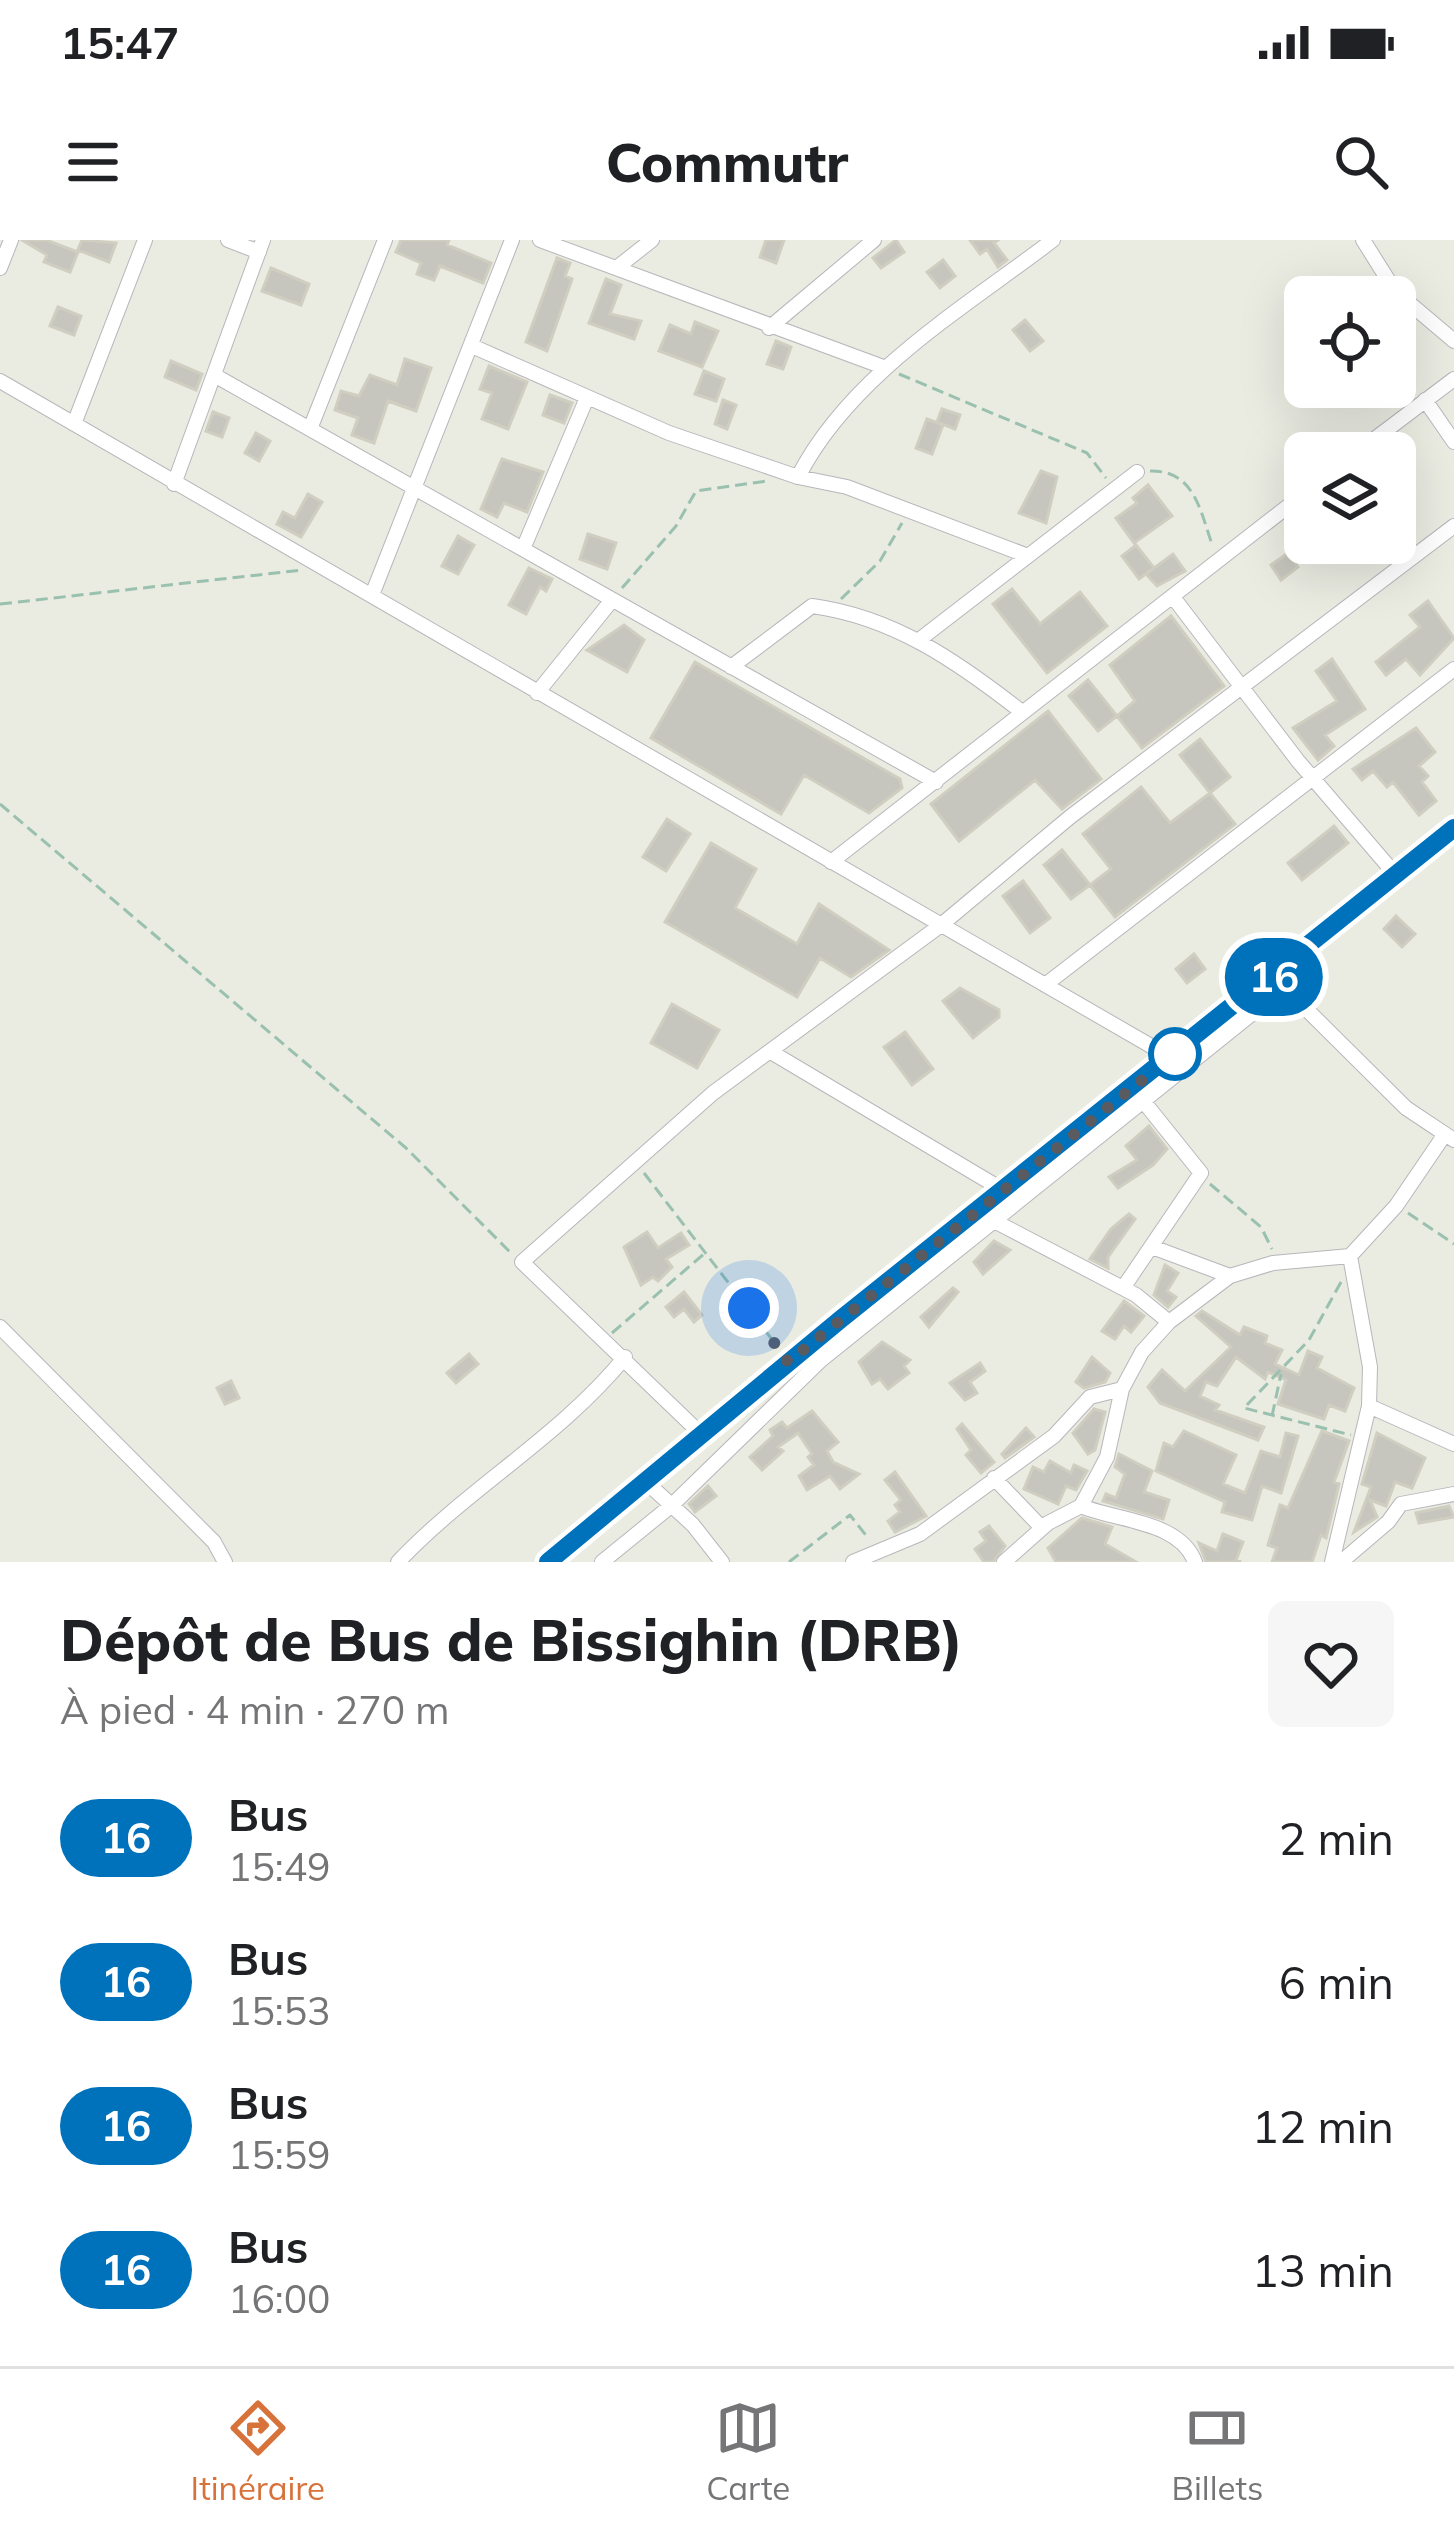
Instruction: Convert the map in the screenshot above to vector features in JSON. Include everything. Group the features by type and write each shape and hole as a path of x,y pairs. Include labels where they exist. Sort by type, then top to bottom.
{"main road":[{"path":"548,1562 1003,1190 1282,976 1395,874 1454,828"}],"street":[{"path":"0,268 11,240"},
{"path":"74,424 145,240"},
{"path":"174,484 261,246 228,240"},
{"path":"310,429 385,240"},
{"path":"372,595 512,240"},
{"path":"540,240 886,368"},
{"path":"620,266 652,240"},
{"path":"770,328 874,240"},
{"path":"798,477 816,447 886,368 1053,240"},
{"path":"1363,240 1395,291 1454,341"},
{"path":"472,346 586,400 798,477 848,488 1028,556"},
{"path":"214,375 936,782"},
{"path":"1383,432 1454,379"},
{"path":"0,381 1170,1058"},
{"path":"523,549 586,400"},
{"path":"1425,400 1454,442"},
{"path":"919,640 1137,472"},
{"path":"831,862 1284,509"},
{"path":"701,1434 522,1262 713,1093 941,925 1022,856 1454,526"},
{"path":"1174,597 1314,780 1395,874"},
{"path":"537,693 612,600"},
{"path":"731,667 812,606 865,616 919,640 1022,712"},
{"path":"1045,985 1454,668"},
{"path":"602,1562 672,1505 820,1360 1144,1102 1282,976 1406,1108 1450,1137 1351,1261 1273,1263 1230,1276 1169,1322 1142,1352 1122,1389 1107,1457 1081,1506 1042,1528 1004,1562"},
{"path":"771,1052 1003,1190"},
{"path":"1124,1288 1201,1173 1144,1102"},
{"path":"996,1222 1124,1288 1169,1322"},
{"path":"1153,1247 1230,1276"},
{"path":"1336,1562 1370,1406 1370,1366 1351,1261"},
{"path":"0,1327 214,1541 225,1562"},
{"path":"398,1562 473,1492 585,1402 625,1357"},
{"path":"853,1562 920,1534 1054,1436 1090,1397 1122,1389"},
{"path":"1370,1406 1454,1444"},
{"path":"994,1478 1042,1528"},
{"path":"645,1481 722,1562"},
{"path":"1336,1562 1388,1522 1401,1504 1454,1494"},
{"path":"1081,1506 1174,1535 1189,1546 1195,1562"}],"path":[{"path":"886,368 1087,453 1115,489"},
{"path":"1137,472 1168,471 1191,486 1218,560"},
{"path":"612,600 676,526 696,491 798,477"},
{"path":"831,609 880,561 910,511"},
{"path":"0,604 46,595 321,568"},
{"path":"0,804 406,1148 522,1262"},
{"path":"635,1162 788,1362"},
{"path":"1201,1173 1262,1227 1272,1241 1273,1263"},
{"path":"1396,1206 1454,1244"},
{"path":"607,1339 706,1252"},
{"path":"1351,1261 1309,1340 1244,1408 1364,1439"},
{"path":"1272,1416 1282,1372"},
{"path":"789,1562 850,1515 878,1550"}],"building":[{"path":"22,240 46,240 78,252 70,272 44,262 47,255"},
{"path":"82,240 116,243 109,262 78,250"},
{"path":"401,240 449,240 447,245 491,263 483,283 440,266 434,280 417,274 421,263 396,252"},
{"path":"766,240 784,240 776,263 760,257"},
{"path":"896,240 904,252 881,268 873,258"},
{"path":"970,240 998,240 994,243 1007,260 998,267 987,249 980,254"},
{"path":"557,258 570,263 565,276 572,279 547,351 526,342"},
{"path":"943,260 955,276 940,288 927,272"},
{"path":"271,268 309,284 301,305 262,291"},
{"path":"606,279 621,285 610,314 641,321 634,339 589,323"},
{"path":"58,307 81,316 74,335 50,326"},
{"path":"1025,320 1043,341 1030,351 1013,330"},
{"path":"695,322 718,331 702,367 659,351 670,325 691,334"},
{"path":"776,341 791,347 783,369 767,364"},
{"path":"405,359 431,368 416,411 388,401 374,443 352,435 358,418 335,410 341,391 359,396 370,375 397,385"},
{"path":"171,361 202,374 196,390 165,377"},
{"path":"489,366 527,382 508,429 482,419 492,393 480,389"},
{"path":"704,371 724,379 716,401 695,394"},
{"path":"550,395 572,403 564,423 543,415"},
{"path":"723,400 736,405 727,429 715,424"},
{"path":"942,409 960,415 955,429 937,422"},
{"path":"213,412 229,418 222,437 206,431"},
{"path":"927,419 943,425 932,454 916,448"},
{"path":"256,433 270,441 259,461 245,453"},
{"path":"502,459 543,472 527,512 504,503 497,517 481,509"},
{"path":"1041,471 1057,477 1046,523 1019,513"},
{"path":"1148,485 1172,516 1134,543 1116,518 1137,503 1133,498"},
{"path":"308,494 322,502 301,537 277,524 283,512 295,518"},
{"path":"588,534 616,543 607,569 580,559"},
{"path":"458,536 474,545 458,574 442,566"},
{"path":"1136,545 1154,568 1139,579 1122,556"},
{"path":"1173,554 1185,571 1157,586 1146,574"},
{"path":"1284,556 1284,564 1298,567 1281,580 1271,565"},
{"path":"529,568 552,579 546,591 540,587 526,614 509,605"},
{"path":"1012,589 1040,624 1080,592 1107,626 1047,673 993,604"},
{"path":"1428,601 1454,638 1420,675 1406,659 1386,675 1376,662 1420,627 1410,615"},
{"path":"1171,616 1224,686 1142,748 1117,716 1135,701 1110,665"},
{"path":"624,625 644,640 627,672 587,650"},
{"path":"1332,659 1365,709 1325,735 1334,746 1318,760 1293,728 1337,701 1316,671"},
{"path":"695,662 900,779 902,788 869,813 804,775 781,814 651,738"},
{"path":"1088,680 1117,716 1098,731 1069,696"},
{"path":"1048,711 1101,779 1062,809 1035,780 959,841 931,804"},
{"path":"1416,728 1435,752 1419,766 1428,776 1422,782 1436,801 1419,815 1393,782 1387,787 1373,771 1362,780 1353,769"},
{"path":"1200,739 1230,777 1210,793 1180,755"},
{"path":"1141,787 1170,823 1210,793 1235,824 1115,917 1090,885 1111,869 1083,834"},
{"path":"667,819 690,834 666,871 643,857"},
{"path":"1334,826 1348,843 1302,880 1288,863"},
{"path":"711,843 756,869 735,908 797,944 819,904 889,950 851,977 820,958 797,997 665,922"},
{"path":"1062,850 1090,885 1071,899 1044,865"},
{"path":"1023,881 1050,918 1030,933 1003,896"},
{"path":"1396,916 1415,934 1402,947 1384,929"},
{"path":"1194,954 1205,969 1187,983 1176,969"},
{"path":"960,988 999,1010 999,1017 973,1038 943,1001"},
{"path":"672,1004 719,1030 697,1068 651,1043"},
{"path":"905,1032 933,1069 912,1085 884,1047"},
{"path":"1149,1126 1167,1149 1153,1165 1118,1188 1109,1177 1137,1160 1126,1146"},
{"path":"1129,1214 1135,1219 1108,1257 1108,1268 1090,1259 1111,1229"},
{"path":"647,1232 658,1248 681,1233 689,1245 666,1259 672,1267 658,1281 653,1277 641,1285 624,1247"},
{"path":"994,1241 1010,1250 983,1274 974,1262"},
{"path":"1165,1265 1178,1273 1167,1291 1176,1297 1168,1307 1154,1295"},
{"path":"953,1288 958,1292 929,1327 921,1317"},
{"path":"684,1292 702,1315 694,1322 684,1309 674,1317 666,1307"},
{"path":"1124,1301 1144,1316 1131,1332 1124,1326 1115,1339 1102,1331"},
{"path":"1202,1311 1240,1335 1244,1327 1267,1336 1265,1343 1282,1350 1275,1364 1299,1375 1308,1351 1322,1357 1317,1368 1354,1388 1345,1411 1329,1405 1324,1419 1278,1404 1286,1380 1268,1372 1265,1379 1236,1357 1217,1386 1206,1382 1200,1396 1219,1405 1215,1410 1264,1427 1258,1440 1160,1403 1148,1387 1162,1370 1185,1391 1231,1347 1196,1316"},
{"path":"882,1342 910,1360 904,1366 909,1373 888,1389 880,1379 872,1384 859,1362"},
{"path":"469,1354 478,1364 456,1383 447,1373"},
{"path":"1092,1357 1110,1373 1105,1382 1084,1388 1076,1382"},
{"path":"980,1363 985,1371 970,1382 977,1393 965,1400 950,1383"},
{"path":"231,1381 239,1398 225,1404 217,1388"},
{"path":"1094,1409 1105,1412 1095,1450 1088,1454 1073,1433"},
{"path":"812,1411 838,1442 827,1451 833,1462 859,1474 840,1489 830,1476 807,1490 799,1476 814,1465 798,1433 778,1447 783,1451 762,1470 750,1457 773,1436 770,1430 782,1422 787,1428"},
{"path":"962,1424 994,1462 981,1473 966,1455 971,1450 957,1429"},
{"path":"1026,1428 1034,1437 1005,1458 1002,1454"},
{"path":"1184,1431 1236,1455 1223,1484 1245,1493 1261,1451 1280,1457 1286,1433 1298,1436 1281,1493 1262,1486 1252,1520 1222,1512 1225,1502 1156,1471 1164,1443 1173,1447"},
{"path":"1322,1431 1349,1441 1334,1482 1339,1484 1326,1538 1321,1535 1312,1562 1272,1562 1277,1548 1268,1545 1280,1505 1288,1508"},
{"path":"1377,1433 1425,1458 1412,1488 1395,1482 1386,1506 1370,1500 1377,1517 1354,1532 1371,1487 1362,1484"},
{"path":"1119,1454 1152,1471 1144,1492 1169,1500 1163,1519 1103,1501 1106,1494 1116,1498 1125,1474 1115,1467"},
{"path":"1050,1461 1071,1473 1074,1465 1087,1471 1076,1490 1066,1486 1058,1504 1024,1489 1033,1467 1044,1472"},
{"path":"895,1472 926,1516 895,1532 888,1521 900,1512 895,1505 901,1500 885,1480"},
{"path":"708,1486 716,1496 695,1512 689,1504"},
{"path":"1449,1506 1454,1517 1419,1523 1416,1513"},
{"path":"1082,1518 1112,1527 1105,1544 1136,1562 1056,1562 1048,1548"},
{"path":"989,1526 1005,1546 993,1562 984,1562 975,1549 986,1541 980,1532"},
{"path":"1223,1534 1243,1542 1236,1560 1241,1562 1206,1562 1199,1543 1217,1551"}],"bus line":[{"name":"16","path":"548,1562 841,1319 1276,976 1454,828"}],"route":[{"path":"749,1308 788,1362 1175,1054"}]}
